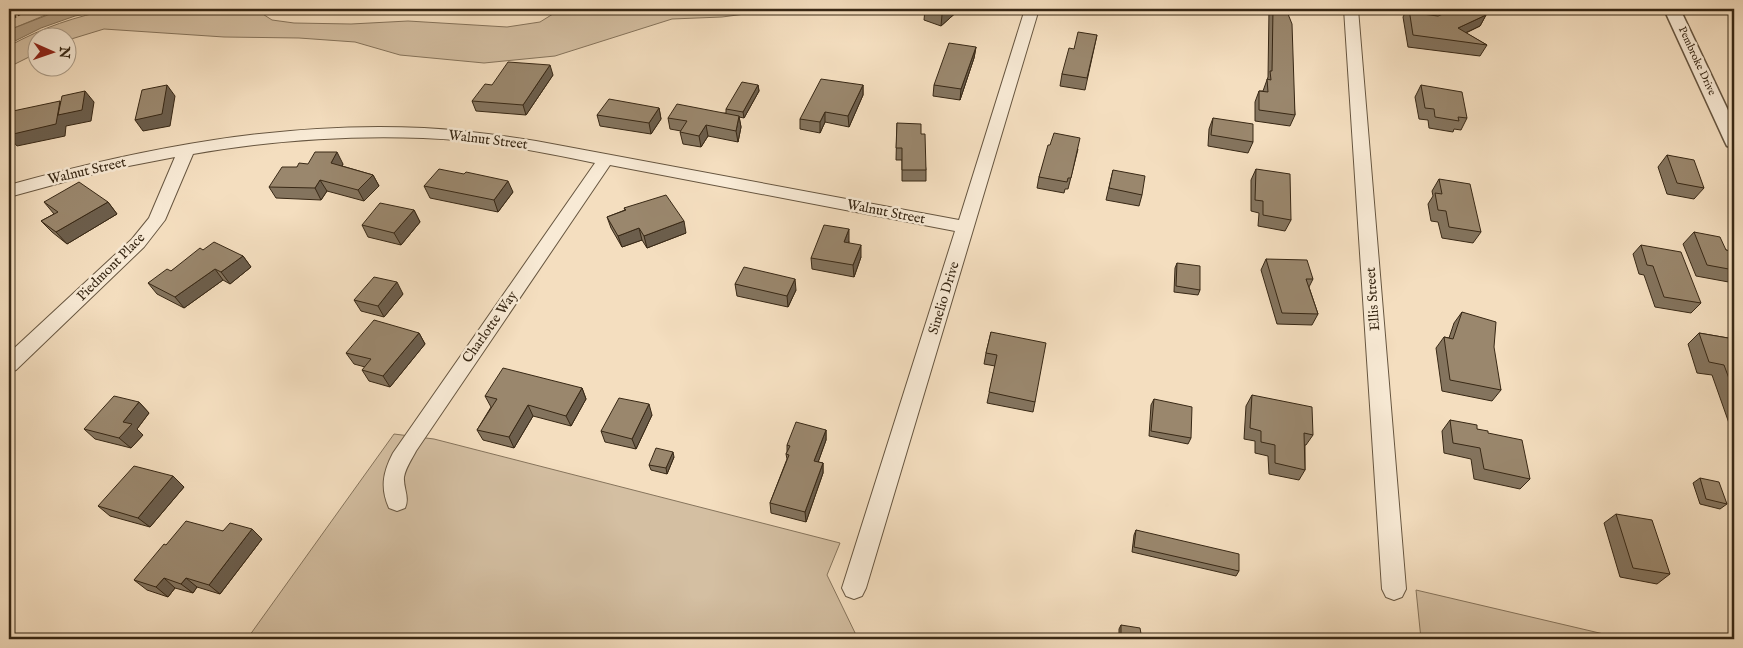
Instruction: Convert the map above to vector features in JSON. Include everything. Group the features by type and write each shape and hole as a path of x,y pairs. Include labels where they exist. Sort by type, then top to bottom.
{"street":[{"name":"Sinelio Drive","path":"854,588 1032,9"},
{"name":"Ellis Street","path":"1351,9 1394,589"},
{"name":"Pembroke Drive","path":"1672,9 1734,142"},
{"name":"Walnut Street","path":"9,191 49,179 118,163 260,140 313,135 421,133 522,144 965,227"},
{"name":"Piedmont Place","path":"9,365 138,243 156,220 186,151"},
{"name":"Charlotte Way","path":"397,501 392,485 394,470 409,445 606,159"}],"path":[{"path":"9,20 29,9"}],"shaded area":[{"path":"9,9 60,9 9,30"},
{"path":"63,9 113,9 75,16 41,28 28,28 28,34 9,44 9,30"},
{"path":"113,9 255,9 272,20 294,23 351,24 408,21 507,27 540,22 561,9 754,9 745,14 722,17 672,19 555,56 484,63 400,55 355,42 299,38 224,37 104,29 78,37 78,28 48,28 85,15"},
{"path":"28,36 28,58 9,67 9,46"},
{"path":"394,434 434,439 840,543 827,575 858,639 247,639"},
{"path":"1416,590 1625,639 1421,639"}],"building":[{"path":"925,9 949,9 942,15"},
{"path":"1273,9 1286,9 1292,24 1295,115 1259,110 1259,91 1268,92 1267,79 1271,80"},
{"path":"1409,9 1422,14 1438,16 1456,9 1485,9 1486,15 1458,28 1487,45 1413,35"},
{"path":"1078,32 1097,35 1087,78 1062,74 1069,48 1074,49"},
{"path":"949,43 976,47 961,89 934,85"},
{"path":"508,62 550,65 523,105 472,101 485,84 492,85"},
{"path":"821,79 863,85 848,116 825,112 820,122 800,119"},
{"path":"742,82 758,85 743,112 726,109"},
{"path":"167,85 162,114 135,120 142,90"},
{"path":"1421,85 1462,92 1467,118 1458,117 1459,121 1435,117 1434,109 1425,108"},
{"path":"85,91 82,110 58,115 62,96"},
{"path":"609,99 659,108 649,123 597,115"},
{"path":"60,101 56,124 9,135 13,111"},
{"path":"677,104 739,116 736,131 706,125 699,136 680,132 687,121 668,118"},
{"path":"1213,118 1253,124 1253,142 1211,135"},
{"path":"897,123 921,124 921,134 925,134 926,170 902,170 902,148 896,148"},
{"path":"1054,133 1080,138 1071,178 1068,178 1067,182 1039,177 1048,145 1050,145"},
{"path":"315,152 337,152 331,163 373,175 358,190 320,180 315,188 269,187 282,167 297,167 299,163 308,164"},
{"path":"1667,155 1694,160 1704,188 1677,183"},
{"path":"439,169 464,174 466,172 508,181 494,200 424,186"},
{"path":"1256,169 1290,174 1291,220 1263,215 1263,201 1255,200"},
{"path":"1113,170 1145,176 1142,195 1109,188"},
{"path":"1439,179 1470,184 1481,232 1449,227 1446,211 1438,210 1435,193 1442,194"},
{"path":"79,182 108,202 56,232 41,221 58,212 44,202"},
{"path":"666,195 684,221 644,236 639,228 618,236 607,217 626,210 624,208"},
{"path":"380,203 414,210 394,233 362,225"},
{"path":"824,225 849,229 844,242 861,245 853,265 811,258"},
{"path":"1694,232 1720,237 1726,250 1734,252 1734,270 1707,265"},
{"path":"214,242 243,256 221,272 215,269 175,297 148,283 167,269 171,271 200,248 203,250"},
{"path":"1641,245 1681,252 1701,303 1664,297 1653,266 1647,265"},
{"path":"1266,259 1307,260 1313,279 1306,279 1318,314 1282,313"},
{"path":"1177,263 1200,266 1200,290 1176,286"},
{"path":"744,267 795,279 787,296 735,284"},
{"path":"374,277 397,282 378,306 354,300"},
{"path":"1462,312 1496,322 1494,347 1501,390 1450,380 1444,337 1453,339"},
{"path":"374,320 419,333 383,376 362,370 371,359 346,353"},
{"path":"991,332 1046,343 1035,402 989,392 997,355 986,353"},
{"path":"1699,333 1734,339 1734,392 1724,365 1709,362"},
{"path":"503,368 582,388 566,416 528,405 509,437 477,430 497,399 485,396"},
{"path":"1252,395 1312,407 1313,435 1304,433 1305,470 1275,463 1275,445 1261,442 1261,431 1250,428"},
{"path":"114,396 139,402 123,422 132,424 119,438 84,429"},
{"path":"619,398 649,404 632,439 601,431"},
{"path":"1154,399 1192,407 1191,438 1151,431"},
{"path":"1450,420 1477,425 1477,429 1488,431 1488,433 1522,440 1530,479 1484,469 1480,448 1453,443"},
{"path":"796,422 826,430 814,461 823,463 805,512 770,503 789,455 786,454 790,446 787,445"},
{"path":"656,448 673,452 666,468 649,465"},
{"path":"134,466 173,476 138,518 98,506"},
{"path":"1700,478 1719,482 1727,504 1706,499"},
{"path":"1616,514 1652,520 1670,574 1633,568"},
{"path":"186,521 223,531 230,523 252,529 209,585 186,578 181,584 164,578 156,587 134,580 164,544 166,545"},
{"path":"1136,530 1239,554 1239,571 1134,547"},
{"path":"1121,625 1140,628 1142,639 1121,639"}]}
